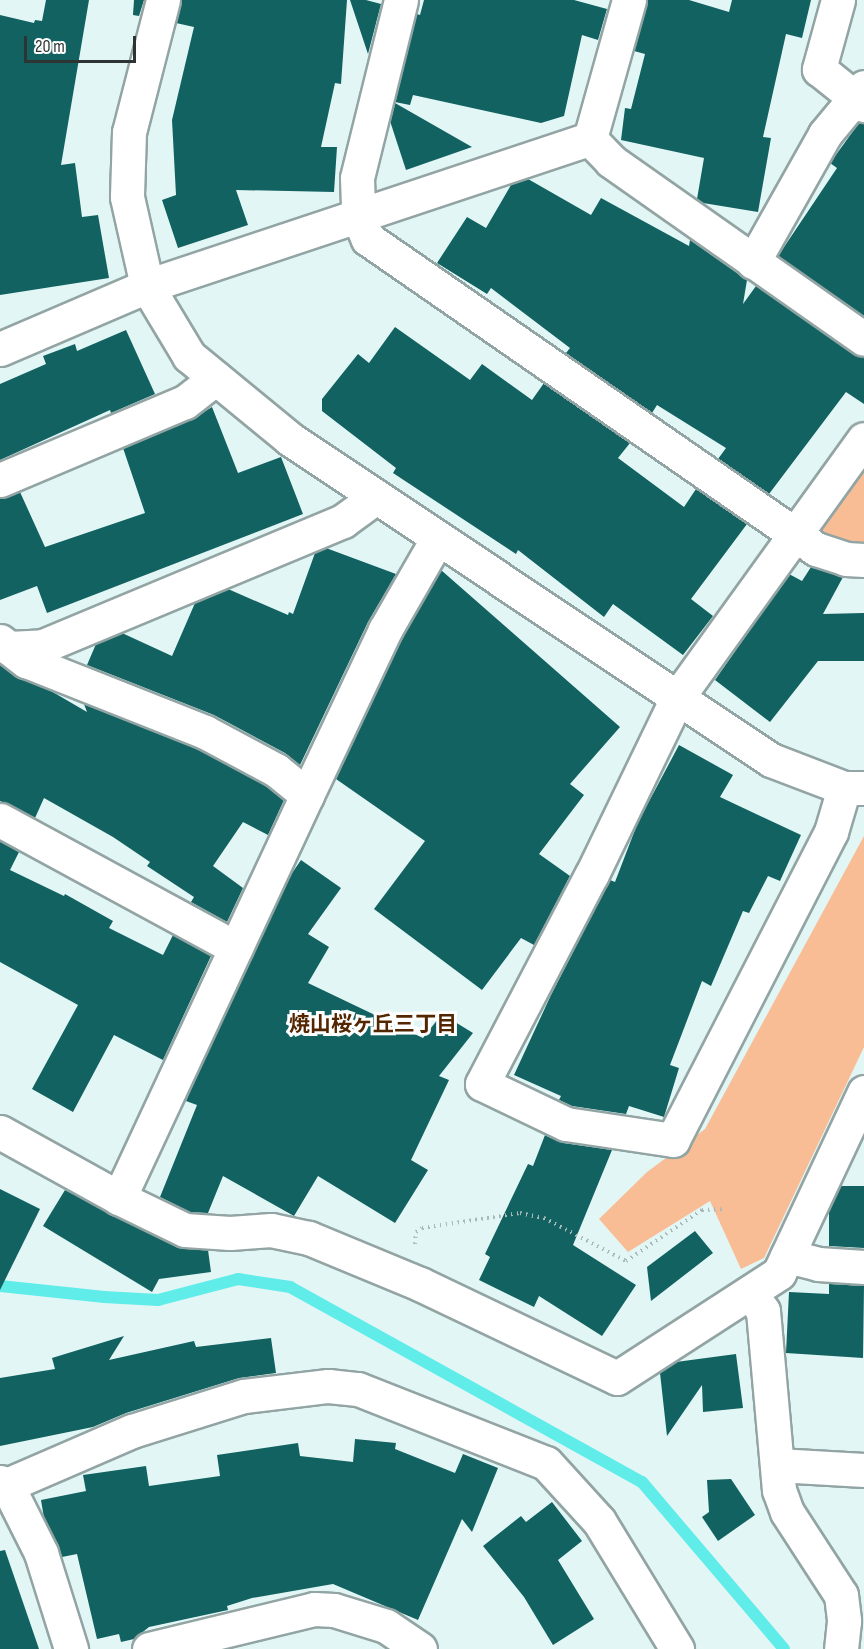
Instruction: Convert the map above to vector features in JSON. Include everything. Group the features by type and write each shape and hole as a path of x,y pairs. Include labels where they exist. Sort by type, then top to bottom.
{"street":[{"path":"163,0 129,132 126,197 147,286 189,356 290,440 677,698 771,760 854,788 673,1140 566,1124 482,1084 592,874 677,698 864,439"},
{"path":"401,0 357,178 358,216 368,239 816,549 846,559 864,560"},
{"path":"590,139 629,0"},
{"path":"753,262 825,134 861,97 819,69 837,0"},
{"path":"0,349 147,286 590,139"},
{"path":"590,139 611,161 864,339"},
{"path":"0,480 185,402 216,378"},
{"path":"5,644 43,646 343,520 376,497"},
{"path":"118,1198 385,630 438,538"},
{"path":"5,644 26,661 206,732 276,770 307,795"},
{"path":"0,820 236,948"},
{"path":"0,1132 118,1198 184,1230 230,1233 271,1230 309,1238 420,1284 617,1378 779,1273 864,1092"},
{"path":"787,1256 818,1264 864,1267"},
{"path":"750,1293 763,1311 779,1490 787,1512 841,1595 844,1622 841,1649"},
{"path":"71,1649 41,1553 3,1484 132,1431 244,1396 328,1386 358,1389 546,1463 599,1521 677,1649"},
{"path":"777,1465 864,1470"},
{"path":"149,1649 314,1609 334,1610 386,1626 420,1649"}],"path":[{"path":"420,1284 414,1238 422,1228 520,1213 544,1218 626,1261 702,1210 723,1209"}],"shaded area":[{"path":"864,462 864,550 813,534"},
{"path":"864,836 864,1047 764,1258 741,1269 710,1201 628,1252 599,1219 647,1172 705,1129"}],"building":[{"path":"46,0 89,0 61,165 75,163 82,217 98,215 109,278 0,295 0,15 34,23 35,20 42,21"},
{"path":"134,0 144,0 139,16 133,15"},
{"path":"181,0 347,0 341,84 335,83 321,147 337,147 334,192 236,190 248,225 178,248 162,200 176,195 172,120 194,27 176,23"},
{"path":"350,0 366,0 381,4 368,54"},
{"path":"424,0 574,0 607,9 598,40 582,35 564,116 541,123 413,95 410,105 395,102 417,14 420,15"},
{"path":"647,0 689,0 729,12 732,0 811,0 802,38 786,34 763,137 771,138 758,212 703,203 697,199 704,158 621,140 625,108 631,109 645,54 634,51"},
{"path":"395,103 472,147 406,170 390,121"},
{"path":"859,123 864,123 864,316 778,256 837,168 830,163"},
{"path":"528,179 591,215 601,198 689,246 690,240 747,280 743,304 756,286 853,354 864,357 864,404 846,392 769,494 718,459 726,448 657,405 652,413 566,353 570,348 491,288 487,294 437,263 467,217 486,228 511,185"},
{"path":"395,327 470,380 482,364 532,400 544,383 630,443 618,458 684,507 696,489 747,524 691,599 713,616 683,655 613,604 604,617 518,550 516,554 393,473 396,468 322,411 322,399 358,354 369,363"},
{"path":"126,330 155,394 111,413 110,410 0,460 0,384 46,364 43,356 75,344 77,351"},
{"path":"212,407 238,473 281,457 303,514 47,613 37,586 0,600 0,498 20,492 45,547 145,513 123,448 192,419"},
{"path":"326,548 396,574 368,622 300,765 285,753 214,715 87,665 96,644 122,633 172,656 195,603 228,589 288,615 289,612 293,614 315,553"},
{"path":"811,567 843,577 823,614 864,613 864,661 818,661 770,722 715,680 789,574 802,581"},
{"path":"441,570 620,727 570,784 584,795 539,854 570,876 534,945 521,938 482,990 374,909 425,841 336,779 402,639"},
{"path":"0,665 19,678 51,691 87,712 84,704 197,749 266,786 284,800 268,835 243,822 213,866 243,888 227,922 191,902 194,897 147,866 150,862 113,837 44,798 35,818 0,801"},
{"path":"679,745 733,775 720,797 801,835 780,881 768,876 749,913 743,911 711,986 702,981 670,1065 679,1068 664,1117 629,1106 626,1114 572,1106 559,1100 561,1096 514,1075 551,995 610,880 615,882 638,822"},
{"path":"0,841 19,852 10,870 64,896 65,894 113,921 109,928 163,955 173,935 211,956 163,1060 114,1035 73,1112 32,1089 78,1005 0,962"},
{"path":"301,860 341,888 308,934 329,947 308,983 423,1038 442,1014 473,1033 439,1076 449,1080 411,1160 428,1170 395,1223 318,1176 294,1216 223,1176 208,1213 190,1212 160,1197 197,1105 186,1101 290,876"},
{"path":"545,1135 563,1143 612,1150 573,1245 636,1285 602,1336 539,1296 534,1307 479,1280 490,1257 485,1254 528,1164 533,1166"},
{"path":"841,1186 864,1186 864,1248 829,1246 829,1210"},
{"path":"0,1189 40,1209 0,1290"},
{"path":"65,1190 177,1247 208,1250 211,1272 159,1279 152,1292 43,1226"},
{"path":"695,1231 713,1253 651,1301 647,1267"},
{"path":"829,1284 864,1286 863,1358 786,1353 789,1292 829,1294"},
{"path":"124,1336 109,1360 194,1341 196,1347 271,1338 276,1373 239,1378 126,1413 93,1427 0,1446 0,1378 55,1369 52,1358"},
{"path":"736,1354 743,1408 703,1412 702,1385 667,1436 660,1373 676,1362"},
{"path":"355,1439 396,1443 395,1449 455,1473 463,1454 498,1468 472,1532 462,1519 418,1620 333,1584 252,1598 227,1606 228,1610 149,1627 134,1639 121,1642 119,1634 97,1639 77,1554 62,1557 44,1518 41,1500 86,1491 83,1475 146,1466 149,1486 220,1476 217,1455 298,1443 300,1456 353,1462"},
{"path":"731,1479 755,1515 718,1541 702,1517 709,1512 707,1480"},
{"path":"552,1502 582,1541 558,1560 594,1619 553,1645 524,1597 483,1546 521,1516 526,1522"},
{"path":"5,1550 39,1649 0,1649 0,1551"}],"waterway":[{"path":"0,1286 158,1300 238,1279 290,1287 642,1482 784,1649"}],"district":[{"name":"焼山桜ヶ丘三丁目","path":"373,1025"}]}
